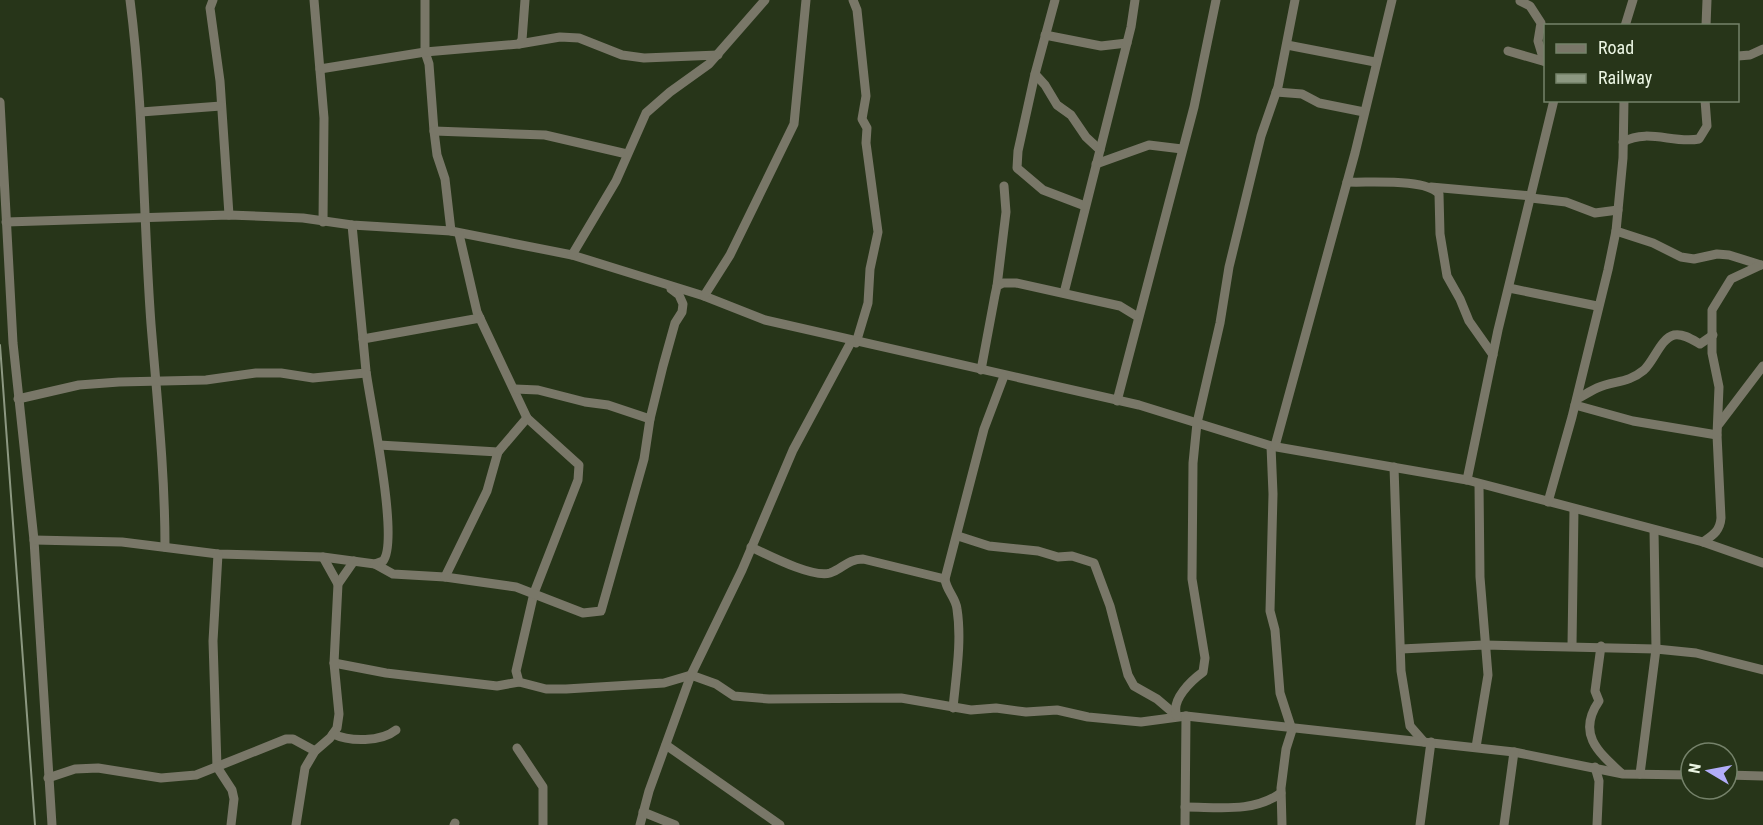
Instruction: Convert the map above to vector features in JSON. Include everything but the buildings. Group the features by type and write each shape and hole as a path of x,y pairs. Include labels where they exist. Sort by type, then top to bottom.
{"street":[{"path":"130,0 141,112 152,324 158,380 165,502 165,547"},
{"path":"212,0 210,8 218,56 229,215"},
{"path":"314,0 324,118 323,222"},
{"path":"425,0 425,52 429,64 437,155 445,179 465,270 480,318 527,418 579,465 578,480 534,593 516,671 519,682"},
{"path":"519,44 522,40 525,0"},
{"path":"572,255 601,209 642,121 652,107 697,74 718,55 765,0"},
{"path":"704,296 730,255 794,124 806,0"},
{"path":"640,825 691,675 793,450 853,342 868,303 870,269 878,232 866,143 867,128 862,119 866,96 857,10 853,0"},
{"path":"1055,0 1035,74 1017,168 1043,190 1085,206"},
{"path":"1064,293 1135,0"},
{"path":"1117,401 1128,368 1138,317 1182,149 1216,0"},
{"path":"1185,825 1181,716 1176,705 1189,683 1203,672 1205,658 1192,579 1193,463 1197,423 1241,215 1261,136 1276,93 1295,0"},
{"path":"1282,825 1281,792 1286,749 1292,730 1281,693 1275,630 1270,610 1273,446 1347,182 1392,0"},
{"path":"1626,24 1633,0"},
{"path":"1706,24 1707,0"},
{"path":"1520,1 1530,6 1541,23 1538,41 1544,58"},
{"path":"1046,35 1101,46 1126,43"},
{"path":"320,69 425,52 519,44 560,37 579,38 622,55 644,58 718,55"},
{"path":"1287,45 1376,62"},
{"path":"1739,56 1750,55 1763,49"},
{"path":"1508,51 1544,61"},
{"path":"1035,74 1046,85 1057,105 1071,115 1086,137 1100,150"},
{"path":"1276,93 1302,94 1319,103 1364,112"},
{"path":"0,102 18,399 34,540 52,825"},
{"path":"1467,480 1493,355 1554,102"},
{"path":"1548,502 1576,402 1616,231 1624,102"},
{"path":"1623,142 1638,135 1690,141 1699,139 1707,126 1705,102"},
{"path":"141,112 221,106"},
{"path":"434,131 545,135 627,154"},
{"path":"1096,164 1149,145 1182,149"},
{"path":"1347,182 1431,187 1531,197 1566,202 1595,213 1618,210"},
{"path":"981,370 997,286 1006,212 1004,186"},
{"path":"1431,187 1439,194 1440,234 1447,276 1469,321 1493,355"},
{"path":"6,222 229,215 303,218 352,225 455,232 572,255 704,296 765,320 1117,401 1273,446 1467,480 1703,542 1763,564"},
{"path":"352,225 366,373 379,445 386,508 388,552 383,561 375,564"},
{"path":"1616,231 1653,243 1681,257 1694,259 1716,254 1729,255 1762,265"},
{"path":"1703,542 1720,527 1717,430 1719,387 1712,353 1714,304 1728,283 1746,270 1762,265"},
{"path":"997,286 1003,283 1016,283 1064,293 1120,306 1138,317"},
{"path":"34,540 122,542 218,554 323,557 354,561 375,564 393,574 445,577 516,587 583,613 596,614 601,611 606,602 644,459 650,419 683,304 679,295 666,285"},
{"path":"1509,288 1598,306"},
{"path":"363,339 480,318"},
{"path":"1576,402 1596,388 1626,382 1633,378 1652,362 1669,338 1676,334 1700,344 1713,335"},
{"path":"1717,430 1763,366"},
{"path":"18,399 80,385 158,380 206,380 256,373 281,373 313,378 366,373"},
{"path":"953,708 958,660 957,606 946,586 945,579 984,429 1005,376"},
{"path":"515,389 537,390 585,402 608,405 650,419"},
{"path":"1576,402 1633,421 1717,430"},
{"path":"445,577 487,491 498,452 527,418"},
{"path":"379,445 498,452"},
{"path":"1394,467 1395,565 1405,707 1410,726 1428,742"},
{"path":"1476,747 1488,675 1484,645 1479,484"},
{"path":"1572,645 1574,509"},
{"path":"1640,774 1656,648 1654,530"},
{"path":"958,536 989,546 1038,551 1058,557 1072,556 1094,562 1110,606 1128,675 1134,686 1181,716"},
{"path":"751,547 781,562 823,574 832,573 851,559 863,559 945,579"},
{"path":"218,554 213,640 217,767 232,790 234,799 231,825"},
{"path":"323,557 338,584"},
{"path":"296,825 305,768 315,751 337,728 339,714 334,663 338,584 354,561"},
{"path":"1401,649 1484,645 1656,648 1696,653 1763,670"},
{"path":"1601,646 1595,691 1599,701 1590,717 1590,734 1594,745 1623,774"},
{"path":"334,663 386,673 497,686 519,682 546,689 664,683 691,675 716,684 734,696 769,699 901,698 972,710 996,708 1026,712 1057,710 1088,717 1141,722 1181,716 1292,730 1476,747 1596,767 1623,774 1679,775"},
{"path":"333,734 343,738 374,738 389,736 396,730"},
{"path":"48,778 75,769 98,768 161,778 196,775 286,739 293,739 315,751"},
{"path":"1420,825 1428,742"},
{"path":"666,745 780,825"},
{"path":"518,748 543,787 543,825"},
{"path":"1504,825 1514,752"},
{"path":"1596,767 1599,781 1597,825"},
{"path":"1739,775 1763,776"},
{"path":"1185,807 1256,807 1281,792"},
{"path":"644,812 675,825"}],"railway":[{"path":"0,345 35,825"}]}
